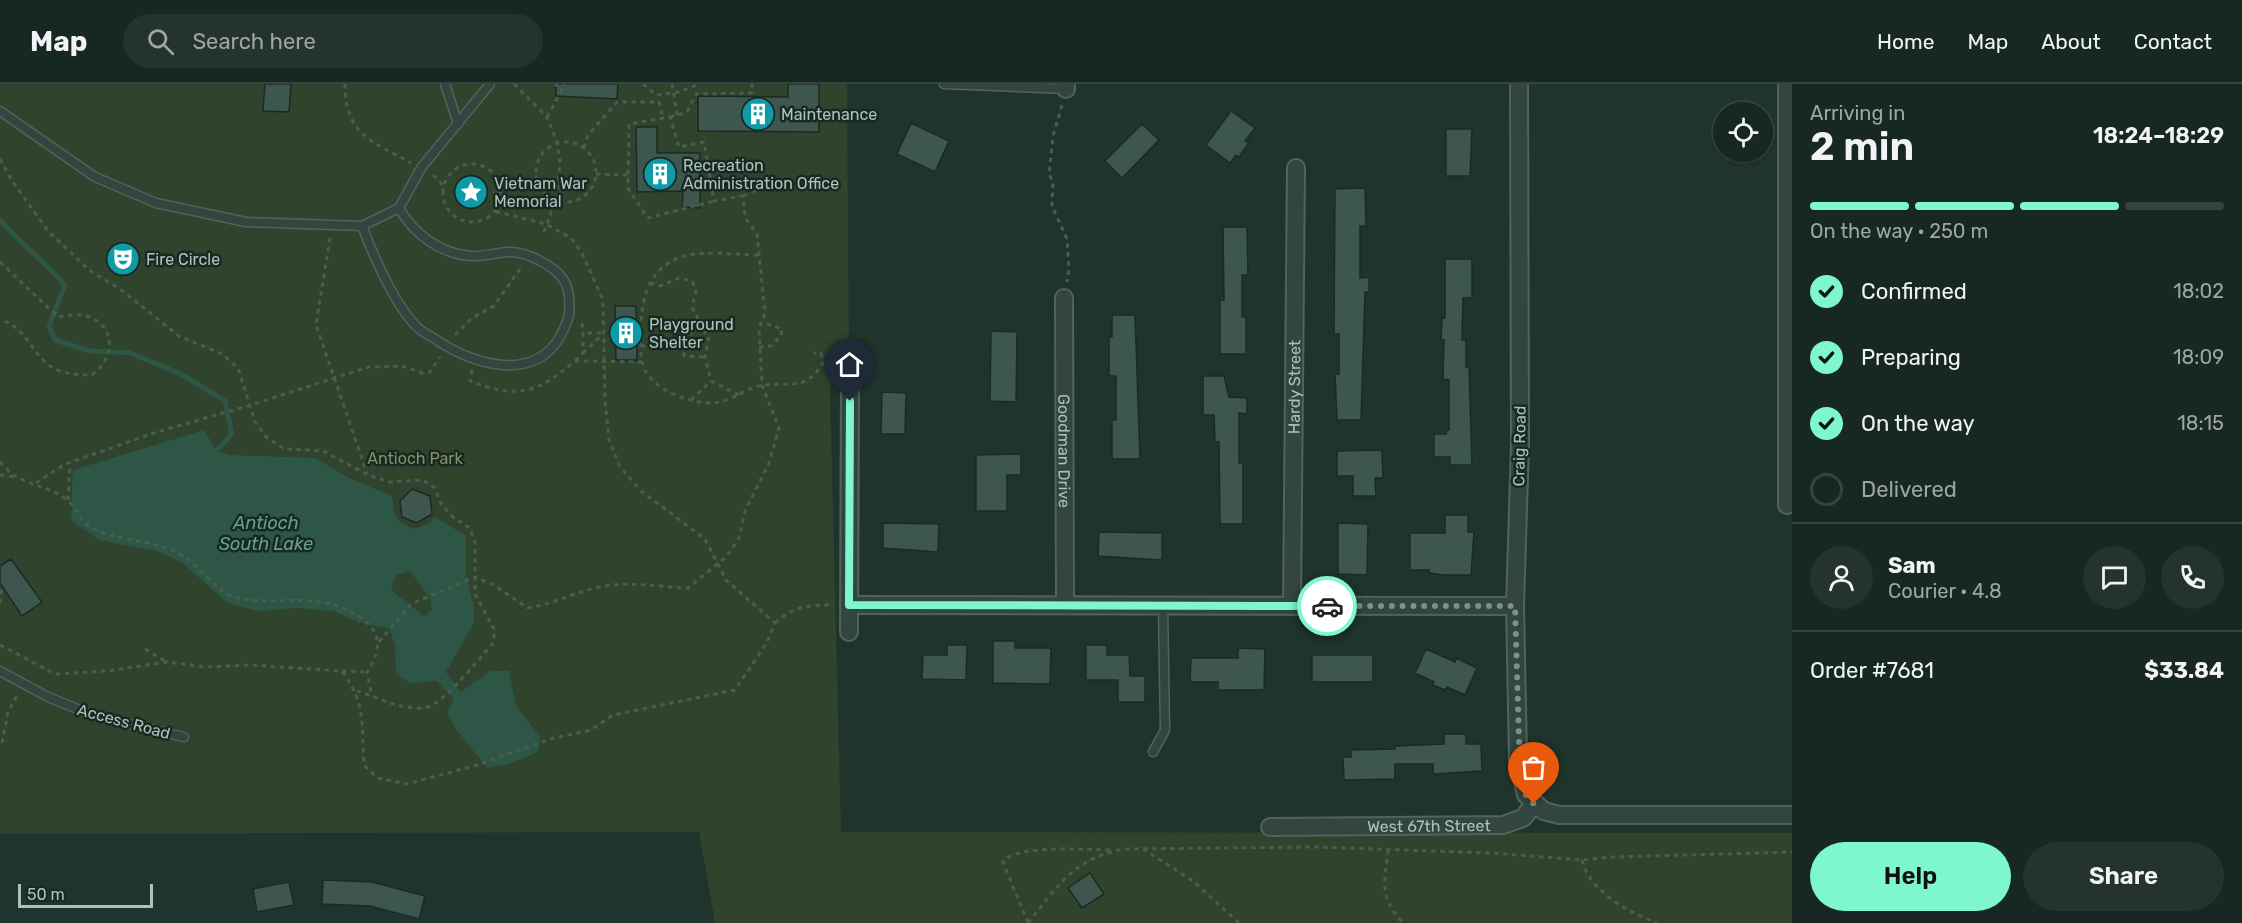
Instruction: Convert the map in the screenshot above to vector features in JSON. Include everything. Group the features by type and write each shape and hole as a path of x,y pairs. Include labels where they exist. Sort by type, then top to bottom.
{"street":[{"name":"Craig Road","path":"1519,84 1520,445 1515,606 1520,773 1526,795 1534,804"},
{"path":"1787,84 1787,505"},
{"name":"Hardy Street","path":"1292,606 1296,168"},
{"name":"Goodman Drive","path":"1064,298 1065,604"},
{"path":"849,632 850,377"},
{"path":"849,605 1515,606"},
{"path":"1534,804 1544,811 1559,815 1792,815"},
{"name":"West 67th Street","path":"1269,827 1503,825 1523,818 1534,804"}],"lane":[{"path":"445,84 458,123"},
{"path":"0,111 95,177 156,203 246,222 332,227 362,226 399,208 421,168 490,84"},
{"path":"944,84 1066,87"},
{"path":"362,226 391,287 416,326 453,351 485,364 509,366 532,362 549,352 568,321 570,300 563,279 545,264 514,252 470,256 436,246 414,230 399,208"},
{"path":"1153,752 1165,730 1162,605"},
{"name":"Access Road","path":"0,671 48,697 92,715 184,736"}],"path":[{"path":"345,84 346,108 356,129 413,165"},
{"path":"514,84 547,117 557,143 560,162 556,201 543,235"},
{"path":"520,88 524,84"},
{"path":"555,84 562,89"},
{"path":"547,117 565,84"},
{"path":"643,84 657,95 664,119"},
{"path":"672,84 677,115"},
{"path":"679,92 684,84"},
{"path":"657,95 679,92 699,84"},
{"path":"752,84 752,93 696,94 687,112 664,119 629,124 628,189 648,218 743,196 771,183"},
{"path":"1064,298 1069,270 1067,239 1052,206 1049,159 1066,87"},
{"path":"584,148 588,135 617,102 659,102"},
{"path":"670,117 679,147 704,142 714,201"},
{"path":"572,142 584,148 592,156 596,174 590,192 570,202 556,201 546,195 537,178 538,160 546,149 557,143 572,142"},
{"path":"0,159 10,179 48,231 89,270 120,289 179,336 222,354 238,368 255,422 267,438 285,449 323,451 368,475 390,482 423,480 435,488 441,504 454,518 470,528 475,543 475,594 494,629 494,642 462,678 427,708 404,707 357,691"},
{"path":"469,164 488,169 500,185 501,193 494,211 478,221 460,219 446,207 443,199 444,186 452,172 469,164"},
{"path":"429,173 438,177 444,186"},
{"path":"596,174 628,175"},
{"path":"500,185 537,178"},
{"path":"474,182 481,186 484,193 479,203 471,205 464,203 460,193 466,183 474,182"},
{"path":"484,193 501,193"},
{"path":"475,577 494,585 528,608 552,604 596,587 630,583 688,588 718,564 740,538 745,511 769,463 778,428 762,385 759,347 765,313 757,234 745,218 743,196"},
{"path":"494,211 546,224 571,238 582,253 603,300 605,400 609,440 620,467 641,491 705,538 726,580 775,623"},
{"path":"332,227 316,325 368,475"},
{"path":"758,255 681,257 657,273 650,283 641,307 642,362 648,376 662,387 691,400 714,403 762,385 798,385 816,375 823,363 821,353 814,354"},
{"path":"0,262 58,317 84,315 100,322 108,333 104,366 92,375 70,374 48,365 13,323 0,320"},
{"path":"452,338 472,318 494,306 523,265"},
{"path":"641,346 678,345 698,327 698,318 692,307 696,291 692,280 679,278 660,286 650,283"},
{"path":"759,347 771,346 781,336 782,329 762,322"},
{"path":"698,327 709,336 705,357 711,381 739,395"},
{"path":"583,354 583,333 605,333"},
{"path":"475,360 470,381 493,390 523,392 549,383 605,333"},
{"path":"678,345 685,357 705,357"},
{"path":"36,483 70,463 157,432 251,405 368,367 402,366 423,373 430,372 442,354"},
{"path":"575,361 642,362"},
{"path":"691,400 711,381"},
{"path":"0,462 17,477"},
{"path":"68,500 70,463"},
{"path":"0,475 36,483 68,500 82,522 114,536 164,546 185,557 230,596 261,602 322,600 353,613 370,625 379,642"},
{"path":"372,696 367,672 377,657 379,642 385,634 411,604 475,577"},
{"path":"0,603 2,586"},
{"path":"342,670 357,691 362,708 364,765 377,778 407,784 477,765 550,739 591,730 613,715 735,690 766,644 775,623 789,610 814,604 849,605"},
{"path":"0,645 55,674 96,672 167,662 205,667 249,665 367,672"},
{"path":"145,649 167,662"},
{"path":"2,743 8,712 24,683"},
{"path":"1121,850 1095,856 1075,868 1028,923 1003,866 1003,862 1010,855 1041,850 1142,848 1388,850 1492,853 1582,860 1612,856 1792,852"},
{"path":"1142,848 1193,881 1239,923"},
{"path":"1388,850 1384,891 1394,913 1403,923"},
{"path":"1582,860 1587,877 1599,890 1636,915 1657,923"}],"green space":[{"name":"Antioch Park","path":"0,84 847,84 849,360 839,364 834,370 830,391 841,832 1792,833 1792,923 715,923 699,832 0,834"}],"water":[{"name":"Antioch South Lake","path":"204,430 216,450 229,455 316,458 349,478 392,496 396,517 413,529 428,524 435,517 466,536 466,575 474,608 474,623 446,672 461,692 490,671 509,671 516,706 540,737 538,752 509,764 487,768 455,728 447,712 454,699 437,681 410,683 396,674 395,646 390,629 358,622 333,611 297,608 258,611 228,603 181,562 157,551 99,540 71,520 73,470","holes":["410,571 430,598 432,610 424,616 391,590 396,575"]}],"building":[{"path":"265,84 291,84 289,112 263,111"},
{"path":"556,84 618,84 617,99 556,96"},
{"name":"Maintenance","path":"788,84 819,84 819,132 698,131 698,96 788,97"},
{"path":"1231,111 1255,128 1245,141 1249,143 1239,157 1236,155 1230,163 1206,145"},
{"path":"911,123 949,141 935,172 897,154"},
{"path":"1142,124 1159,140 1122,178 1105,161"},
{"name":"Recreation Administration Office","path":"636,127 657,127 657,153 700,153 700,208 682,207 683,191 637,192"},
{"path":"1446,129 1472,129 1470,176 1446,176"},
{"path":"1365,188 1366,226 1360,226 1360,278 1369,277 1369,292 1365,292 1361,420 1337,420 1335,374 1339,374 1339,334 1334,334 1335,189"},
{"path":"1223,227 1247,227 1248,275 1242,275 1242,317 1246,317 1246,354 1220,354 1220,300 1224,300"},
{"path":"1445,259 1472,259 1472,298 1463,298 1462,340 1466,340 1466,367 1469,367 1472,465 1450,465 1450,457 1434,457 1434,434 1446,434 1446,430 1449,430 1449,380 1443,379 1444,340 1441,340 1442,318 1445,318"},
{"name":"Playground Shelter","path":"615,306 636,306 637,360 616,360"},
{"path":"1112,315 1135,315 1140,459 1112,459 1112,420 1116,420 1116,376 1109,376 1109,337 1112,337"},
{"path":"991,331 1017,332 1016,402 990,401"},
{"path":"1203,376 1224,376 1229,397 1247,398 1247,414 1239,413 1239,463 1243,463 1243,524 1220,524 1219,442 1215,442 1214,415 1203,415"},
{"path":"882,392 906,393 905,434 881,434"},
{"path":"1382,450 1383,478 1375,478 1376,496 1353,496 1353,476 1337,476 1337,451"},
{"path":"1021,454 1021,475 1007,475 1007,511 976,511 976,455"},
{"path":"412,489 430,496 432,514 417,523 402,517 400,501"},
{"path":"1445,515 1468,515 1468,532 1474,532 1471,575 1444,575 1429,573 1429,570 1410,570 1410,533 1445,533"},
{"path":"883,523 939,524 938,552 883,548"},
{"path":"1338,523 1368,524 1367,575 1338,574"},
{"path":"1099,532 1162,533 1162,560 1098,556"},
{"path":"11,559 42,602 22,616 0,583 0,566"},
{"path":"993,641 1015,641 1015,648 1051,648 1050,684 993,683"},
{"path":"947,645 967,645 966,680 922,679 923,655 947,655"},
{"path":"1086,645 1107,645 1107,655 1129,655 1130,676 1145,676 1145,702 1118,702 1118,680 1086,680"},
{"path":"1238,648 1265,649 1264,690 1218,690 1218,682 1190,682 1191,658 1238,658"},
{"path":"1426,649 1455,662 1456,658 1477,668 1465,695 1447,687 1445,690 1433,685 1434,682 1415,673"},
{"path":"1312,655 1373,655 1373,682 1312,682"},
{"path":"1444,734 1466,734 1466,744 1481,744 1482,771 1433,774 1433,764 1395,764 1395,779 1344,780 1343,757 1351,757 1351,750 1395,749 1395,746 1444,744"},
{"path":"1090,873 1104,894 1082,908 1068,888"},
{"path":"323,880 372,882 425,896 419,919 370,906 322,904"},
{"path":"289,882 294,905 257,912 253,889"}],"waterway":[{"path":"0,220 65,285 49,326 55,340 90,351 130,353 181,374 225,401 232,434 216,451"}],"way so far":[{"path":"1327,606 1515,606 1519,694 1518,759 1522,788 1534,804"}],"place":[{"name":"Maintenance","path":"758,114"},
{"name":"Recreation Administration Office","path":"660,174"},
{"name":"Vietnam War Memorial","path":"471,192"},
{"name":"Fire Circle","path":"123,259"},
{"name":"Playground Shelter","path":"626,333"}],"route":[{"path":"850,401 849,605 1327,606"}]}
